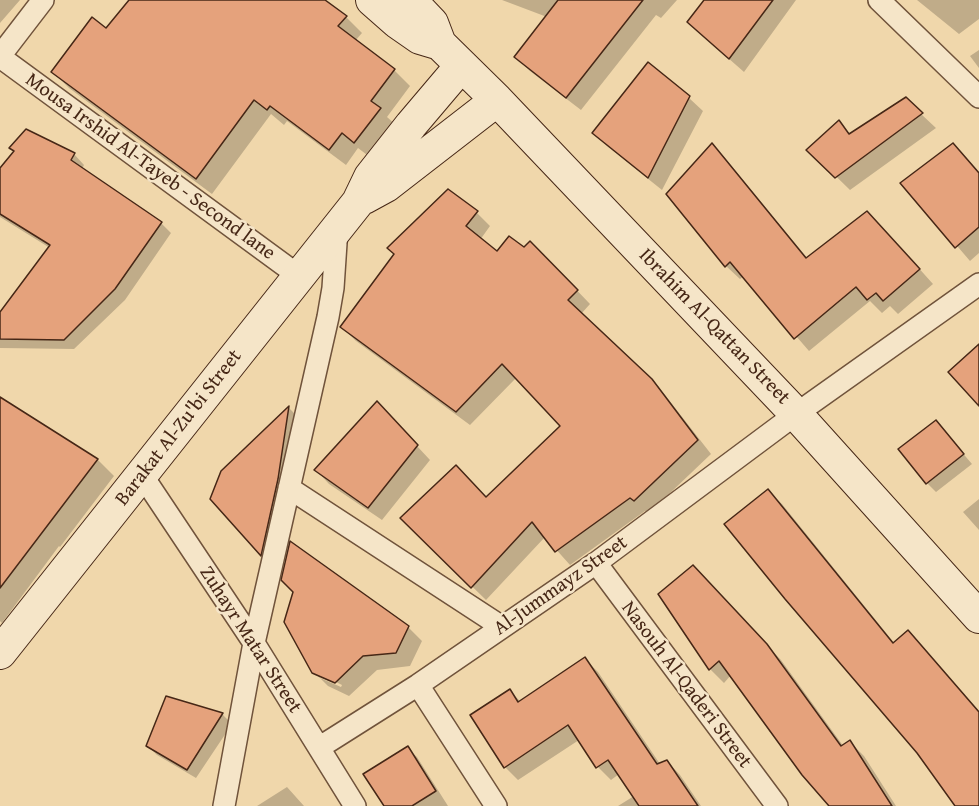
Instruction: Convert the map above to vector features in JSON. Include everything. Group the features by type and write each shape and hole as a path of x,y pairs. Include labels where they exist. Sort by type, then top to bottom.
{"street":[{"path":"0,57 43,0"},
{"name":"Ibrahim Al-Qattan Street","path":"372,0 397,22 451,55"},
{"name":"Ibrahim Al-Qattan Street","path":"410,0 432,24 451,55 497,100 796,414 979,617"},
{"path":"879,0 979,97"},
{"name":"Barakat Al-Zu'bi Street","path":"0,653 358,202 370,177 418,117 451,55"},
{"name":"Mousa Irshid Al-Tayeb - Second lane","path":"0,57 299,276"},
{"name":"Barakat Al-Zu'bi Street","path":"358,202 386,186 497,100"},
{"path":"224,806 254,644 328,317 333,288 337,228"},
{"name":"Al-Jummayz Street","path":"320,747 418,685 596,563 796,414 979,284"},
{"name":"Zuhayr Matar Street","path":"142,475 254,644 355,806"},
{"path":"289,488 502,627"},
{"name":"Nasouh Al-Qaderi Street","path":"596,563 777,806"},
{"path":"418,685 496,806"}],"building":[{"path":"129,0 325,0 347,16 338,26 395,69 371,101 381,108 354,143 342,133 329,150 270,106 267,110 254,100 196,179 51,72 92,17 106,28"},
{"path":"558,0 643,0 566,98 514,57"},
{"path":"704,0 773,0 729,59 687,22"},
{"path":"648,62 690,96 648,178 592,133"},
{"path":"906,97 923,113 835,178 806,150 839,120 849,134"},
{"path":"26,129 75,153 71,160 162,222 115,289 64,340 0,339 0,312 50,245 0,214 0,168 14,151 9,148"},
{"path":"712,143 806,258 867,211 920,269 883,301 876,293 867,300 856,287 794,339 730,262 725,267 666,194"},
{"path":"953,143 979,173 979,227 955,248 900,183"},
{"path":"448,189 478,211 466,226 497,251 509,236 524,247 530,241 578,290 568,300 652,379 698,440 634,501 630,498 555,552 532,522 471,588 400,518 456,465 486,497 560,426 502,364 456,412 340,327 394,254 387,248"},
{"path":"979,344 979,406 948,372"},
{"path":"0,397 98,459 0,588"},
{"path":"377,401 418,445 368,508 314,470"},
{"path":"289,406 278,479 261,556 210,499 221,471"},
{"path":"936,420 964,454 926,484 898,449"},
{"path":"768,489 893,643 908,630 979,712 979,806 955,806 917,753 724,524"},
{"path":"290,541 409,626 396,653 363,656 335,683 312,673 284,622 293,592 281,580"},
{"path":"693,565 767,644 841,746 850,740 892,806 829,806 802,775 719,661 709,670 658,594"},
{"path":"585,657 657,764 667,760 698,806 639,806 608,760 596,768 568,725 504,768 470,715 510,689 518,702"},
{"path":"166,696 223,713 187,770 146,746"},
{"path":"408,746 436,791 412,806 384,806 363,774"}]}
